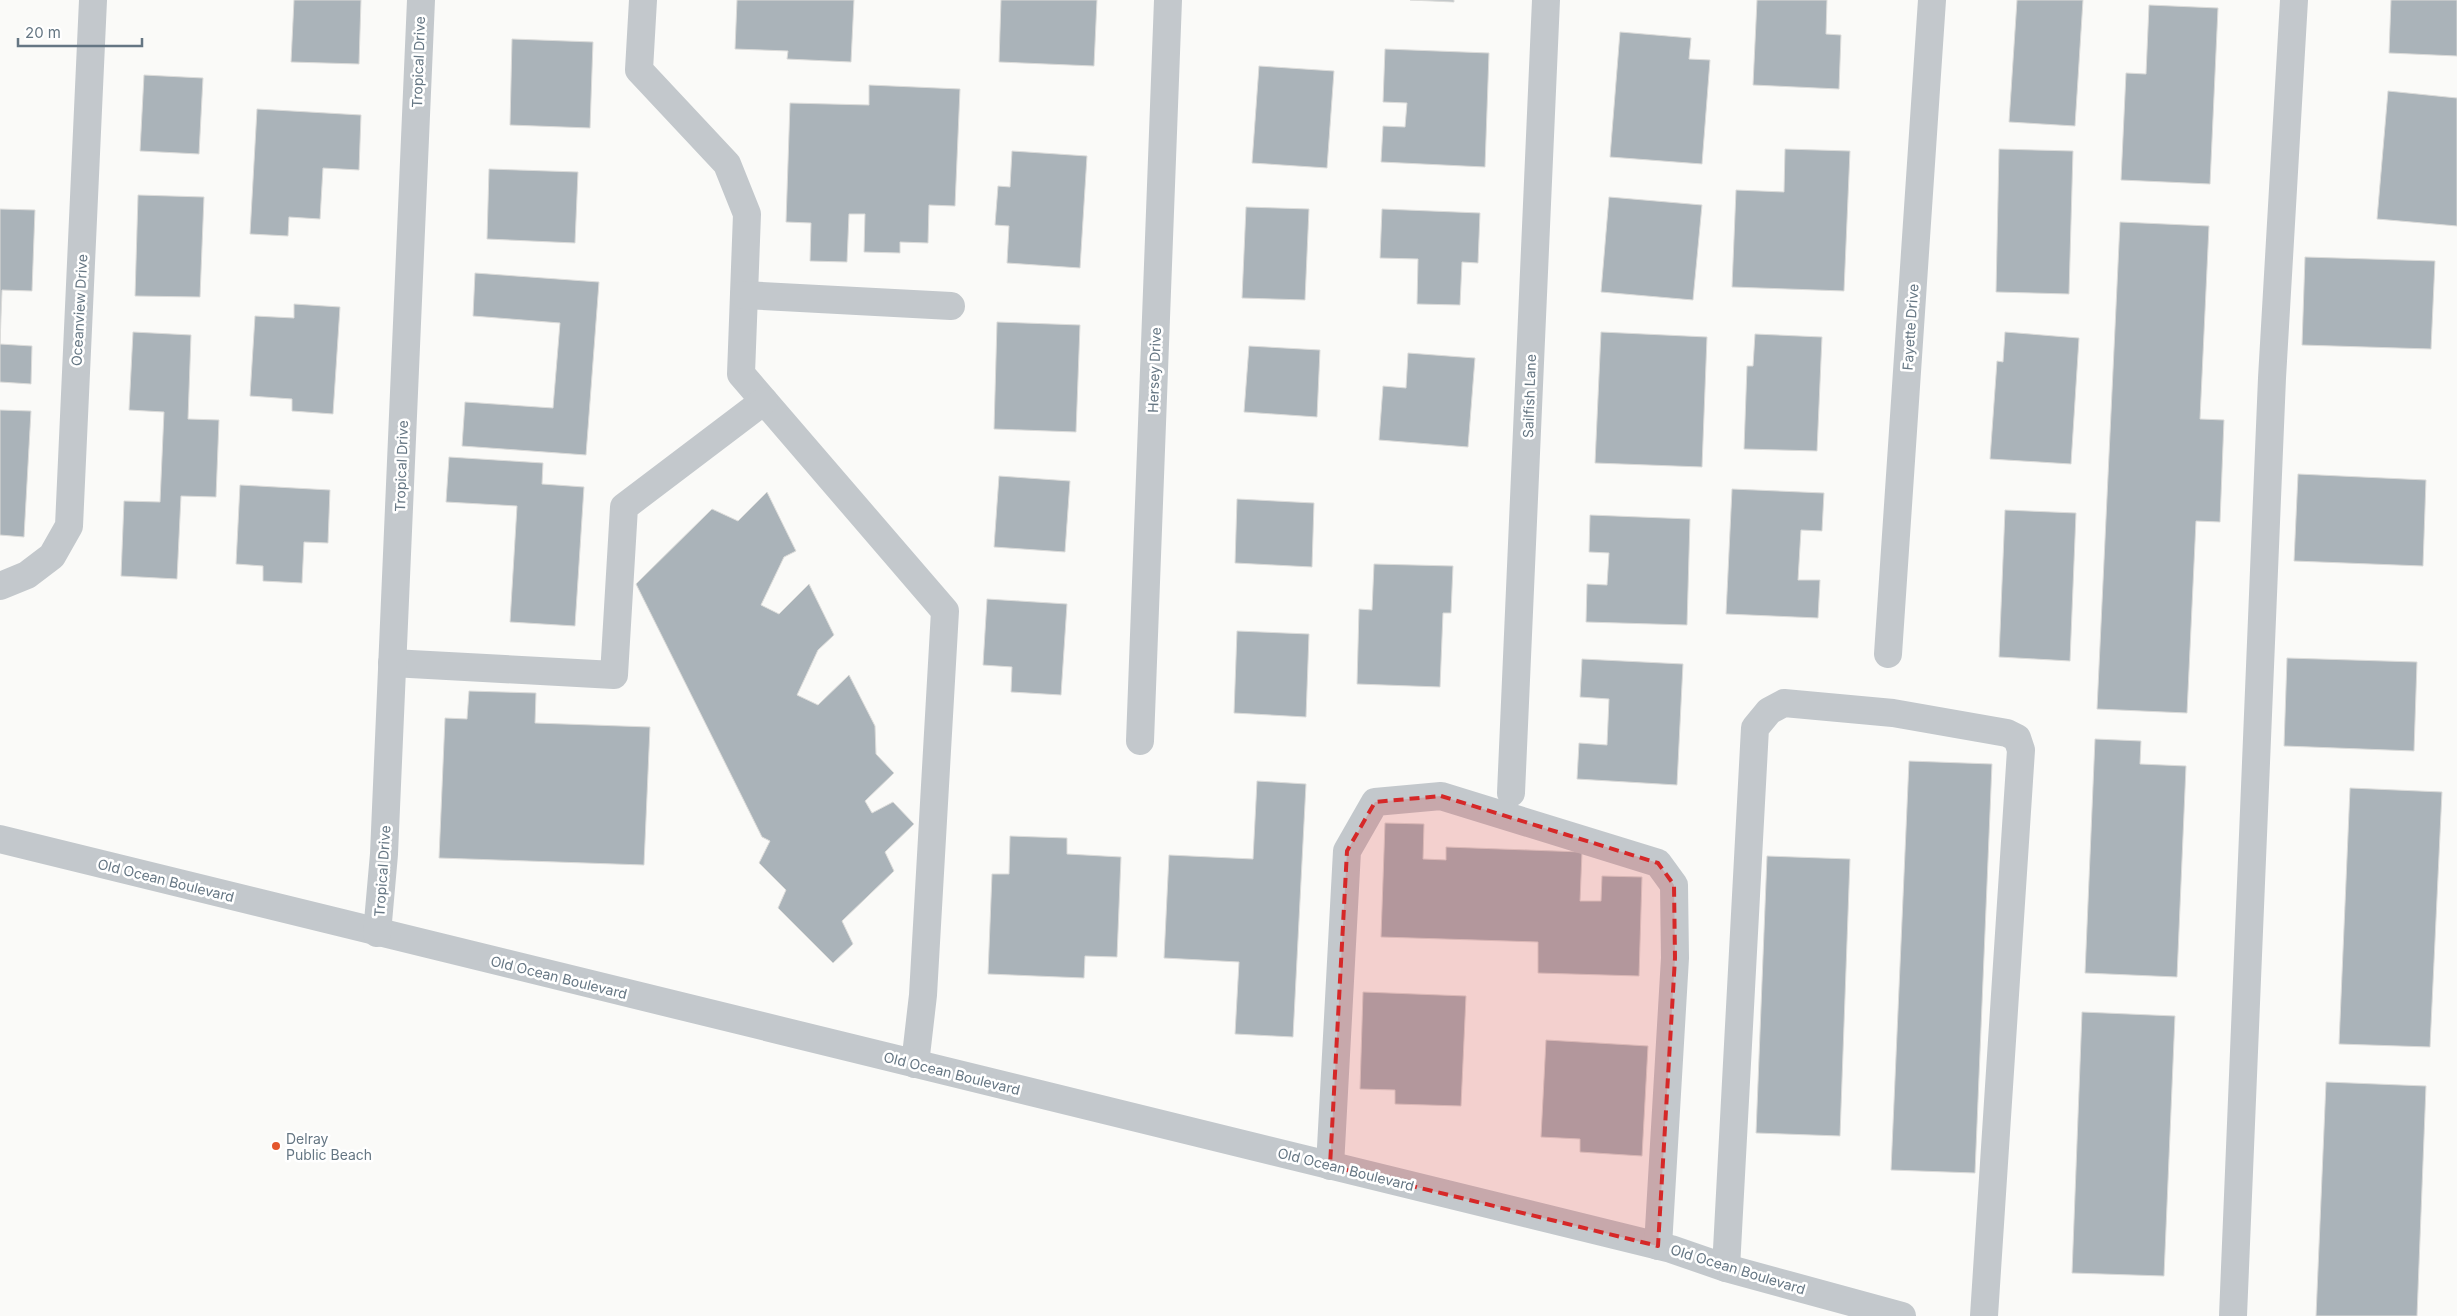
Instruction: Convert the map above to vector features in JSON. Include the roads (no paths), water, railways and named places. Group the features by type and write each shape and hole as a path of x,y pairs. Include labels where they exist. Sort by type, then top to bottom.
{"street":[{"name":"Oceanview Drive","path":"0,586 27,575 52,556 69,526 93,0"},
{"name":"Tropical Drive","path":"377,933 384,854 421,0"},
{"path":"643,0 639,70 727,164 747,214 741,374 945,611 923,995 915,1064"},
{"name":"Hersey Drive","path":"1140,740 1168,0"},
{"name":"Sailfish Lane","path":"1511,793 1546,0"},
{"name":"Fayette Drive","path":"1888,654 1932,0"},
{"path":"2233,1316 2272,378 2294,0"},
{"path":"744,295 951,306"},
{"path":"392,662 614,675 624,506 764,401"},
{"path":"1726,1268 1755,728 1769,711 1784,704 1893,714 2007,733 2017,738 2021,750 1984,1316"},
{"path":"1330,1166 1348,851 1375,802 1441,796 1658,862 1674,885 1675,958 1658,1246"},
{"name":"Old Ocean Boulevard","path":"0,839 1658,1246 1726,1268 1902,1316"}],"place":[{"name":"Delray Public Beach","path":"276,1146"}]}
